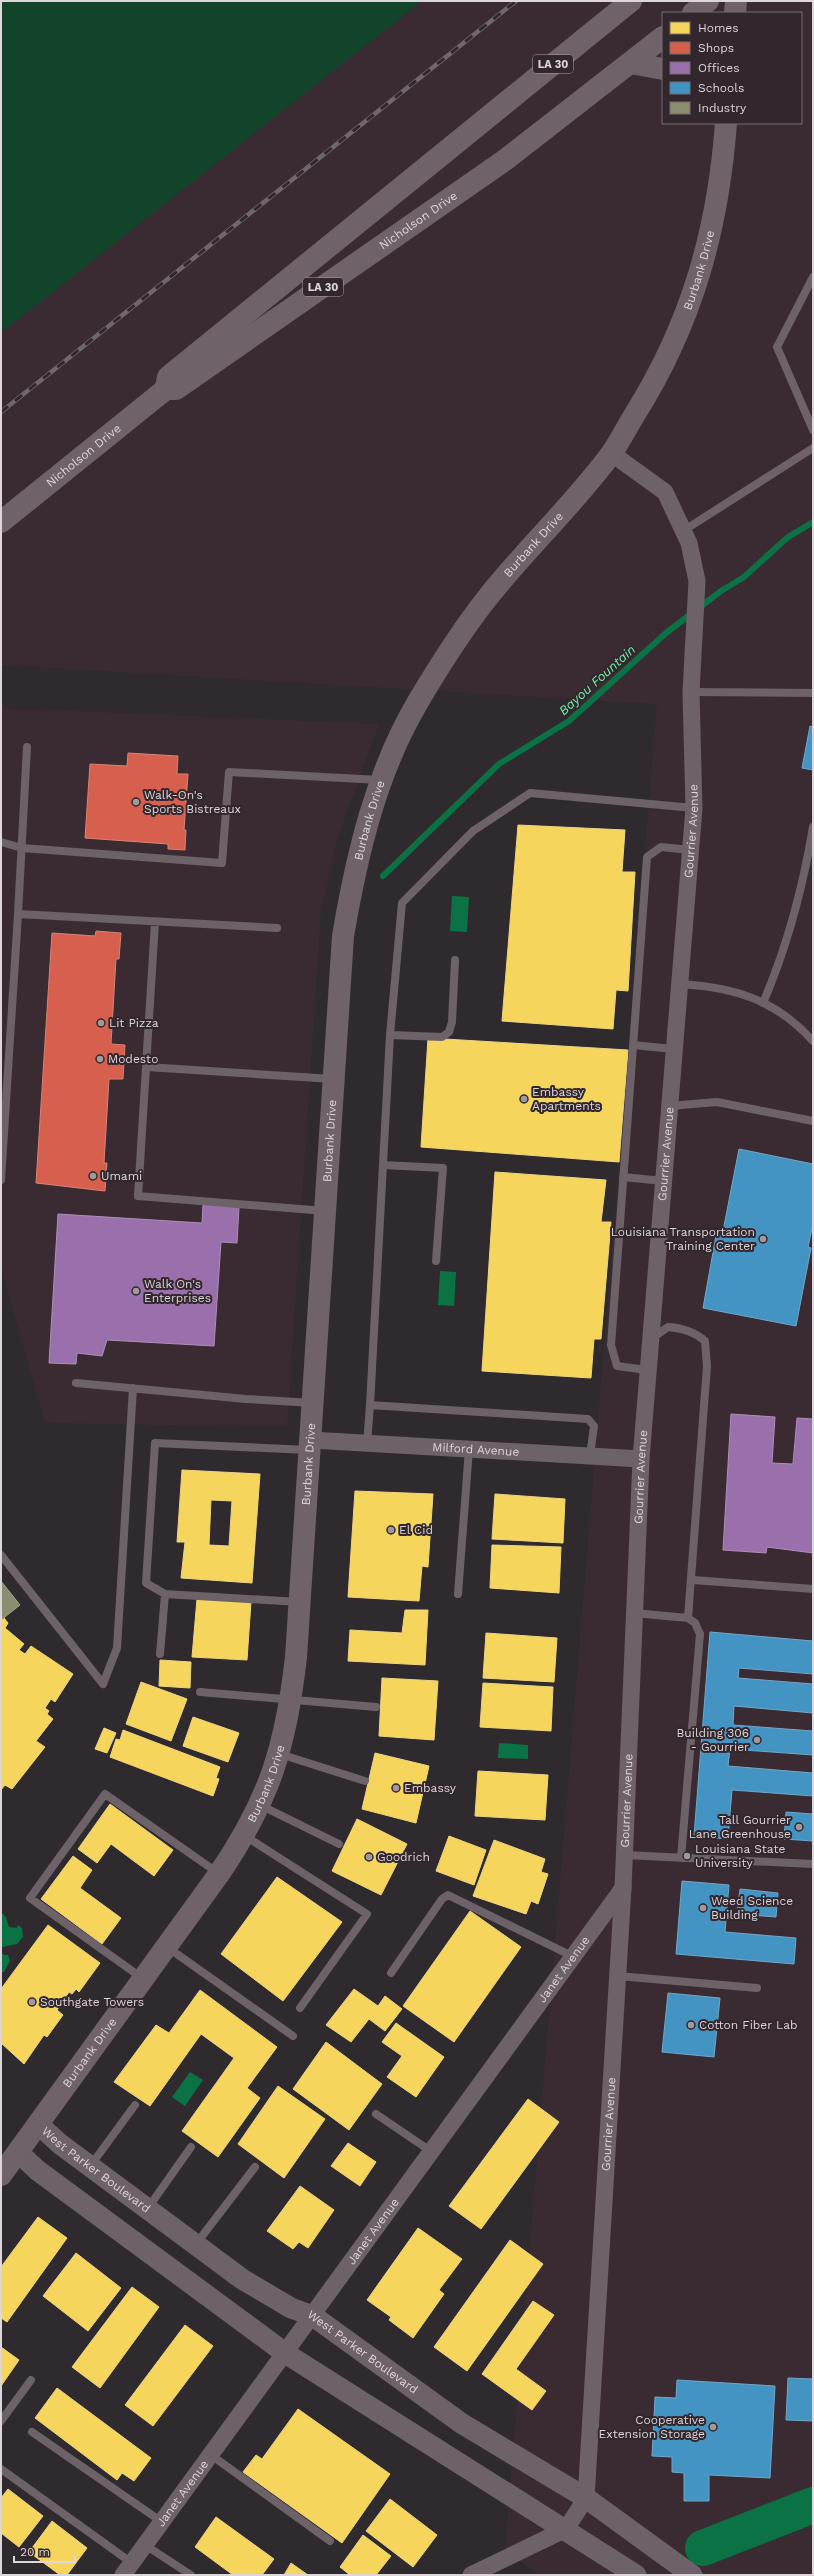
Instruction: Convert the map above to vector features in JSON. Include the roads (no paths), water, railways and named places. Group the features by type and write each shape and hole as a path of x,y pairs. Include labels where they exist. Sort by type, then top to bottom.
{"main road":[{"name":"Nicholson Drive","path":"166,389 168,377 630,1"},
{"path":"694,12 708,1"},
{"path":"735,12 736,1"},
{"name":"Nicholson Drive","path":"1,522 166,389 176,389 500,164 662,39"},
{"path":"631,63 662,69"},
{"name":"Burbank Drive","path":"1,2175 245,1836 260,1806 279,1754 291,1700 299,1602 314,1403 343,936 363,837 381,780 418,701 487,598 611,454 677,339 696,289 717,206 726,124"}],"street":[{"name":"Gourrier Avenue","path":"566,2529 586,2498 625,1855 641,1459 649,1341 694,808 692,684 697,581 694,560 683,531 665,492 611,454"},
{"name":"Milford Avenue","path":"311,1445 367,1444 641,1459"},
{"name":"Janet Avenue","path":"127,2569 313,2316 623,1888"},
{"name":"West Parker Boulevard","path":"38,2124 60,2144 242,2279 291,2308 313,2316 461,2423 586,2498 692,2575"},
{"path":"18,2152 37,2170 285,2353 566,2529 636,2575"},
{"path":"471,2575 566,2529"}],"lane":[{"path":"813,278 777,348 813,430"},
{"path":"683,531 813,448"},
{"path":"692,684 813,694"},
{"path":"1,1180 27,747"},
{"path":"1,842 22,848 222,863 229,772 381,780"},
{"path":"367,1444 390,1035 402,903 473,831 530,792 694,808"},
{"path":"763,1003 780,964 808,856 813,827"},
{"path":"647,1370 617,1366 611,1344 647,857 661,847 690,850"},
{"path":"18,914 277,928"},
{"path":"155,922 138,1196 325,1211"},
{"path":"390,1035 442,1037 449,1032 452,1022 455,960"},
{"path":"679,984 712,986 732,990 763,1003 800,1026 813,1041"},
{"path":"633,1045 673,1049"},
{"path":"147,1067 334,1079"},
{"path":"669,1106 717,1102 813,1121"},
{"path":"383,1165 443,1168 436,1261"},
{"path":"623,1177 663,1181"},
{"path":"649,1341 668,1326 682,1328 698,1335 705,1341 707,1366 693,1580 688,1618"},
{"path":"76,1382 246,1399 314,1403"},
{"path":"1,1555 103,1684 117,1648 133,1388"},
{"path":"370,1405 588,1418 594,1426 590,1456"},
{"path":"299,1602 165,1594 146,1583 155,1443 311,1445"},
{"path":"458,1594 469,1449"},
{"path":"693,1580 813,1589"},
{"path":"160,1654 165,1594"},
{"path":"634,1613 688,1618 695,1623 700,1634 681,1858"},
{"path":"200,1692 376,1707"},
{"path":"279,1754 365,1781"},
{"path":"143,1979 30,1898 105,1794 219,1874"},
{"path":"260,1806 339,1844"},
{"path":"245,1836 368,1914 300,2008"},
{"path":"625,1855 813,1864"},
{"path":"391,1973 442,1899 448,1896 574,1957"},
{"path":"166,1946 293,2036"},
{"path":"618,1976 757,1988"},
{"path":"90,2166 135,2105"},
{"path":"376,2114 432,2152"},
{"path":"147,2209 191,2147"},
{"path":"196,2244 255,2167"},
{"path":"1,2421 31,2380"},
{"path":"32,2432 162,2522"},
{"path":"211,2455 330,2541"},
{"path":"1,2469 127,2569"},
{"path":"145,2545 191,2575"}],"waterway":[{"name":"Bayou Fountain","path":"383,876 499,764 569,721 666,633 721,591 744,577 788,537 813,522"},
{"path":"703,2548 813,2505"}],"railway":[{"path":"1,412 516,1"}],"place":[{"name":"Walk-On's Sports Bistreaux","path":"136,802"},
{"name":"Lit Pizza","path":"101,1023"},
{"name":"Modesto","path":"100,1059"},
{"name":"Embassy Apartments","path":"524,1099"},
{"name":"Umami","path":"93,1176"},
{"name":"Louisiana Transportation Training Center","path":"763,1239"},
{"name":"Walk On's Enterprises","path":"136,1291"},
{"name":"El Cid","path":"391,1530"},
{"name":"Building 306 - Gourrier","path":"757,1740"},
{"name":"Embassy","path":"396,1788"},
{"name":"Tall Gourrier Lane Greenhouse","path":"799,1827"},
{"name":"Louisiana State University","path":"687,1856"},
{"name":"Goodrich","path":"369,1857"},
{"name":"Weed Science Building","path":"703,1908"},
{"name":"Southgate Towers","path":"32,2002"},
{"name":"Cotton Fiber Lab","path":"691,2025"},
{"name":"Cooperative Extension Storage","path":"713,2427"}]}
